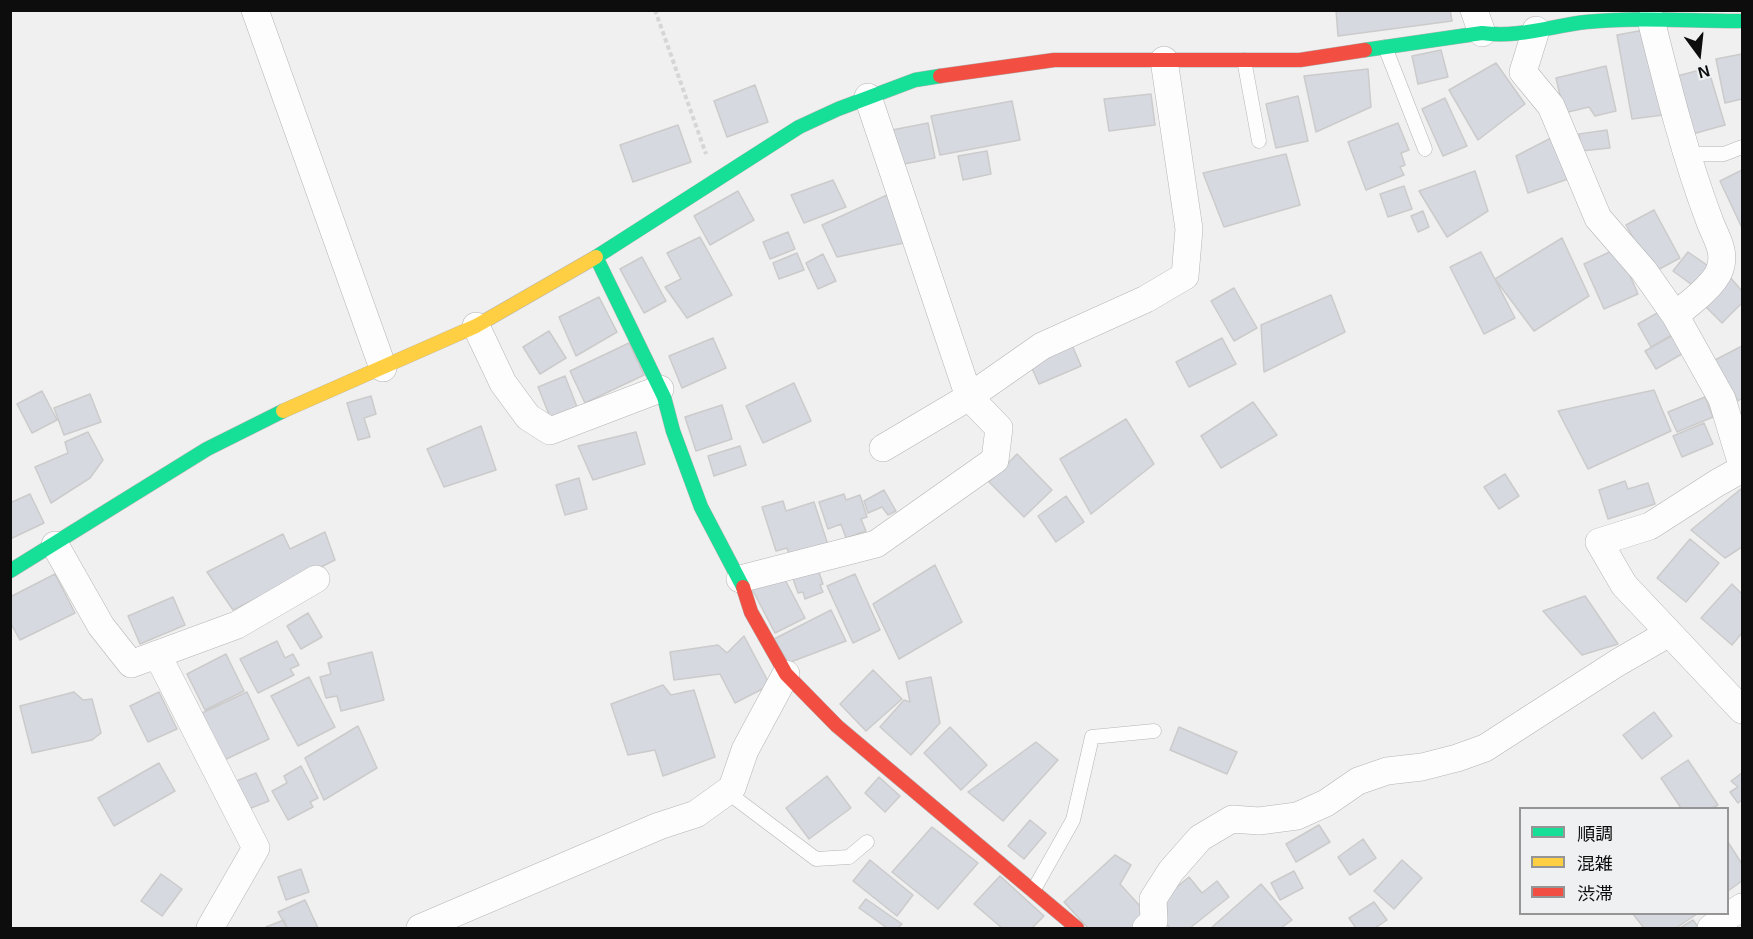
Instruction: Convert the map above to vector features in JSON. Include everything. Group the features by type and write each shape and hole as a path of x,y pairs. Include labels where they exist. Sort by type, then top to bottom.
{"street":[{"path":"255,10 383,368"},
{"path":"1651,20 1677,124 1711,225 1721,244 1720,270 1704,292 1675,315"},
{"path":"10,571 207,449 295,405 476,326 596,256 799,127 868,97 915,80 1054,60 1300,60 1385,47 1478,22 1498,36 1585,22 1743,21"},
{"path":"1536,30 1523,72 1551,106 1598,218 1644,271 1675,315 1722,399 1743,466"},
{"path":"883,448 969,397 1042,346 1136,303 1185,276 1189,229 1164,60"},
{"path":"740,579 876,544 995,460 999,428 969,397 868,97"},
{"path":"596,256 660,389 701,507 740,579 751,612 786,674 837,726 1077,928"},
{"path":"476,326 503,383 528,417 550,431 660,389"},
{"path":"1743,417 1736,420 1743,466"},
{"path":"1743,466 1650,526 1599,542 1624,585 1743,710"},
{"path":"55,545 101,626 132,664 237,624 316,579"},
{"path":"1146,928 1154,921 1153,899 1171,871 1200,838 1232,819 1259,821 1297,816 1326,803 1358,781 1387,771 1422,767 1457,758 1485,748 1617,663 1669,633"},
{"path":"156,654 256,848 210,928"},
{"path":"420,928 659,826 696,814 732,788 745,750 786,674"},
{"path":"1711,928 1743,907"}],"lane":[{"path":"1385,47 1425,149"},
{"path":"1244,60 1259,141"},
{"path":"1687,154 1724,154 1743,147"},
{"path":"1033,891 1073,820 1092,737 1154,731"},
{"path":"727,792 816,859 849,857 867,842"}],"path":[{"path":"655,10 715,180"}],"building":[{"path":"1336,10 1450,10 1452,21 1338,36"},
{"path":"1644,30 1663,115 1632,119 1617,35"},
{"path":"1441,50 1448,77 1418,84 1412,56"},
{"path":"1742,54 1742,99 1725,103 1716,59"},
{"path":"1496,63 1525,104 1478,140 1449,90"},
{"path":"1606,66 1616,111 1595,116 1589,107 1564,113 1556,78"},
{"path":"1708,68 1725,125 1689,135 1673,77"},
{"path":"1368,69 1371,107 1316,132 1304,76"},
{"path":"755,85 768,122 727,137 714,101"},
{"path":"1151,94 1155,125 1109,131 1104,99"},
{"path":"1298,96 1308,141 1276,148 1266,104"},
{"path":"1445,98 1467,146 1443,156 1422,109"},
{"path":"1012,101 1020,140 940,155 931,116"},
{"path":"928,123 935,158 899,165 892,130"},
{"path":"1398,123 1409,150 1401,153 1405,165 1400,167 1404,175 1366,190 1348,142"},
{"path":"678,125 691,162 633,182 620,145"},
{"path":"1607,130 1610,148 1581,151 1579,134"},
{"path":"1551,138 1571,178 1528,193 1516,156"},
{"path":"987,151 991,174 963,180 958,156"},
{"path":"1286,154 1300,205 1224,227 1203,173"},
{"path":"1742,170 1742,228 1720,181"},
{"path":"1475,171 1488,211 1447,237 1419,191"},
{"path":"833,180 846,207 804,223 791,195"},
{"path":"1404,186 1412,209 1388,217 1380,194"},
{"path":"738,191 754,220 710,245 694,216"},
{"path":"887,195 904,243 837,257 822,225"},
{"path":"1654,210 1680,258 1652,273 1626,225"},
{"path":"1423,211 1429,227 1418,232 1411,216"},
{"path":"788,232 795,249 770,259 763,242"},
{"path":"700,237 732,295 687,318 665,287 681,279 667,253"},
{"path":"1562,238 1589,296 1534,331 1495,279"},
{"path":"1618,248 1638,294 1604,309 1584,264"},
{"path":"1481,252 1515,318 1484,334 1450,267"},
{"path":"1688,252 1710,267 1695,287 1673,271"},
{"path":"797,253 804,270 779,279 773,263"},
{"path":"823,254 836,281 818,289 806,263"},
{"path":"642,257 666,301 644,313 620,269"},
{"path":"1729,276 1742,291 1742,303 1722,323 1702,303"},
{"path":"1234,288 1257,328 1234,341 1211,301"},
{"path":"1331,295 1345,332 1264,372 1261,325"},
{"path":"599,297 617,332 576,356 559,317"},
{"path":"1664,309 1677,332 1651,347 1638,324"},
{"path":"549,331 566,358 540,374 523,347"},
{"path":"1677,333 1687,351 1656,369 1645,351"},
{"path":"713,338 726,368 682,388 669,356"},
{"path":"1222,338 1236,364 1189,387 1176,362"},
{"path":"629,343 644,375 585,403 570,371"},
{"path":"1072,345 1081,366 1039,384 1030,364"},
{"path":"1742,346 1742,398 1738,401 1715,360"},
{"path":"565,376 577,407 550,417 538,387"},
{"path":"794,383 811,421 763,443 746,406"},
{"path":"1654,390 1671,431 1588,469 1558,411"},
{"path":"42,391 57,420 32,433 17,404"},
{"path":"90,394 101,422 64,435 54,408"},
{"path":"371,396 376,414 364,418 370,437 358,440 347,403"},
{"path":"1705,397 1713,417 1677,432 1668,412"},
{"path":"1253,402 1277,435 1221,468 1201,436"},
{"path":"722,405 732,439 696,451 685,417"},
{"path":"1126,419 1154,464 1091,514 1060,459"},
{"path":"1704,423 1713,444 1682,457 1673,436"},
{"path":"481,426 496,470 444,487 427,449"},
{"path":"88,432 103,460 90,478 51,503 35,467 68,453 65,442"},
{"path":"636,432 645,464 593,480 578,446"},
{"path":"740,446 746,465 714,476 708,456"},
{"path":"1017,454 1052,490 1024,517 989,482"},
{"path":"1505,474 1519,496 1499,509 1484,487"},
{"path":"579,478 587,509 565,515 556,485"},
{"path":"1625,481 1628,489 1648,483 1655,504 1608,519 1599,490"},
{"path":"1742,488 1742,547 1725,558 1691,530"},
{"path":"884,490 896,511 888,515 882,507 868,513 864,501"},
{"path":"30,494 44,523 10,539 10,503"},
{"path":"844,494 846,500 860,495 867,517 861,519 866,531 846,538 841,524 828,529 819,502"},
{"path":"1066,496 1084,522 1056,542 1038,516"},
{"path":"783,501 786,511 814,502 828,545 790,557 787,548 776,551 762,507"},
{"path":"325,532 335,560 233,610 207,572 283,534 290,549"},
{"path":"1690,539 1719,563 1686,602 1657,578"},
{"path":"816,564 823,584 820,585 823,592 805,599 803,592 798,593 791,573"},
{"path":"935,565 962,622 899,659 873,604"},
{"path":"55,574 75,613 20,640 10,622 10,597"},
{"path":"782,574 805,618 775,633 752,589"},
{"path":"855,574 880,630 853,643 827,586"},
{"path":"1732,584 1742,594 1742,633 1732,645 1701,618"},
{"path":"1585,596 1618,644 1582,655 1543,611"},
{"path":"173,597 185,625 140,644 128,616"},
{"path":"831,610 846,641 788,663 774,639"},
{"path":"308,613 322,637 301,649 287,626"},
{"path":"744,636 770,685 735,703 720,674 674,680 670,652 718,645 727,653"},
{"path":"277,641 285,658 293,654 299,665 290,669 294,675 258,693 240,659"},
{"path":"372,652 384,700 341,711 337,696 326,698 320,677 331,674 328,663"},
{"path":"226,654 244,691 205,710 187,674"},
{"path":"873,670 902,699 866,731 840,704"},
{"path":"309,677 335,727 298,746 271,696"},
{"path":"931,677 940,723 911,755 880,727 904,700 910,702 906,682"},
{"path":"663,685 671,695 694,690 715,757 663,776 655,750 628,755 611,704"},
{"path":"74,692 83,700 92,699 101,733 92,740 32,753 20,706"},
{"path":"159,692 177,729 148,742 130,706"},
{"path":"247,692 269,739 222,761 200,714"},
{"path":"1654,712 1672,736 1642,759 1623,735"},
{"path":"358,726 377,768 324,800 305,758"},
{"path":"950,727 987,765 961,790 924,753"},
{"path":"1179,727 1237,752 1227,774 1170,750"},
{"path":"1036,742 1058,760 1003,821 968,792"},
{"path":"1688,760 1718,805 1680,807 1661,778"},
{"path":"159,763 175,791 114,826 98,798"},
{"path":"301,766 318,798 310,802 313,807 288,820 272,791 287,783 284,776"},
{"path":"256,773 269,801 246,810 234,782"},
{"path":"1742,773 1742,800 1738,803 1730,792 1738,787 1731,781"},
{"path":"827,776 851,808 809,839 786,808"},
{"path":"879,777 900,796 885,812 865,793"},
{"path":"1030,820 1046,833 1024,859 1008,846"},
{"path":"1319,825 1330,842 1296,862 1286,844"},
{"path":"932,827 978,863 938,909 892,872"},
{"path":"1363,839 1376,858 1350,875 1338,857"},
{"path":"1729,844 1742,864 1742,881 1729,890"},
{"path":"1115,855 1131,865 1120,884 1149,916 1135,928 1088,928 1064,902"},
{"path":"870,860 913,895 897,916 853,881"},
{"path":"1402,860 1422,878 1394,909 1374,891"},
{"path":"301,869 309,892 286,900 278,877"},
{"path":"1294,871 1303,888 1280,900 1271,883"},
{"path":"161,874 182,889 162,916 141,901"},
{"path":"1000,876 1044,916 1032,928 1002,928 974,904"},
{"path":"1189,877 1202,893 1217,881 1229,897 1190,928 1170,928 1157,903"},
{"path":"1261,884 1292,920 1281,928 1211,928"},
{"path":"866,899 902,924 898,928 887,928 859,908"},
{"path":"305,900 318,928 287,928 278,912"},
{"path":"1374,902 1387,920 1375,928 1356,928 1349,918"},
{"path":"1634,915 1696,915 1676,928 1644,928"},
{"path":"284,920 287,928 266,927"},
{"path":"1693,920 1699,928 1680,928"}],"traffic: fast":[{"path":"1365,50 1482,33 1521,33 1586,22 1644,19 1742,21"},
{"path":"596,257 799,127 838,109 915,80 940,76"},
{"path":"596,257 664,397 673,431 701,507 743,587"},
{"path":"10,571 207,449 283,411"}],"traffic: slow":[{"path":"283,411 476,326 596,257"}],"traffic: jam":[{"path":"940,76 1054,60 1300,60 1365,50"},
{"path":"743,587 751,612 786,674 837,726 1077,928"}]}
